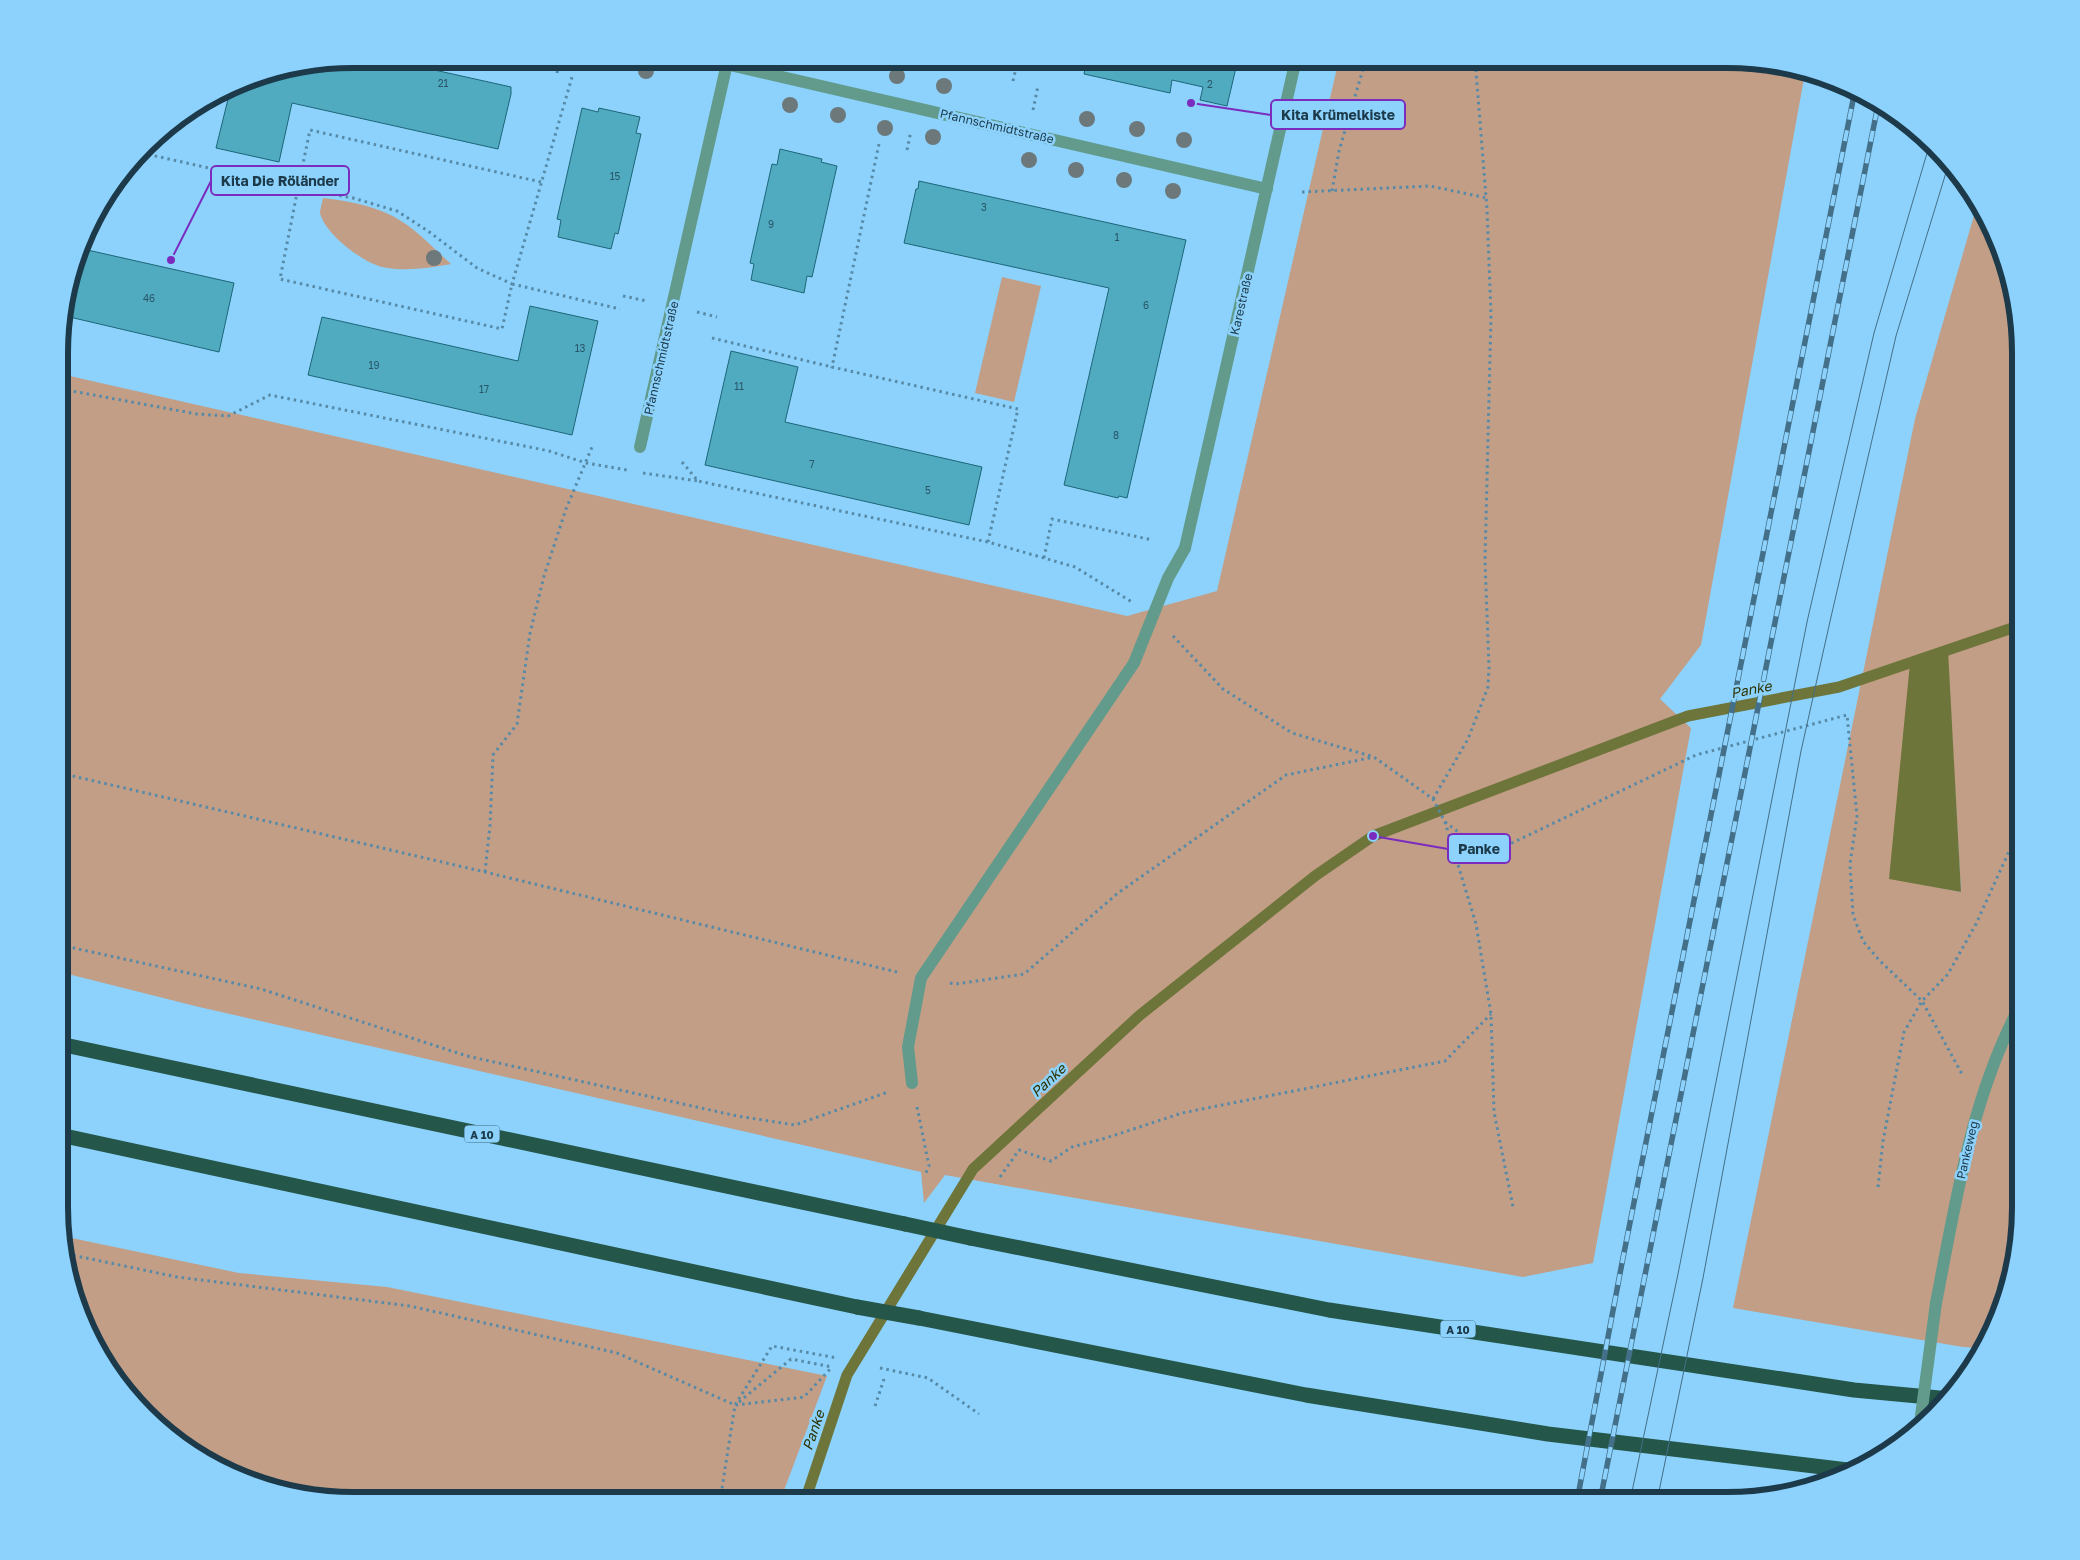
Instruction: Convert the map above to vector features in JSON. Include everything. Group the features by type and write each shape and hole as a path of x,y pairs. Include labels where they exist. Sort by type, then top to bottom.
{"highway":[{"name":"A 10","path":"68,1046 970,1238 1329,1310 1854,1390 1939,1398"},
{"path":"68,1137 857,1306 1306,1395 1548,1434 1841,1469"}],"street":[{"name":"Pfannschmidtstraße","path":"640,447 725,68"},
{"name":"Pfannschmidtstraße","path":"757,68 1267,189"},
{"name":"Karestraße","path":"921,978 1134,663 1155,615 1168,578 1185,548 1294,68"},
{"path":"912,1084 908,1047 921,978"},
{"name":"Pankeweg","path":"1921,1417 1936,1303 1967,1147 1978,1103 2012,1025"}],"path":[{"path":"557,73 558,68"},
{"path":"1013,80 1016,68"},
{"path":"1332,191 1339,151 1363,68"},
{"path":"1433,799 1468,739 1488,681 1489,667 1485,561 1491,315 1486,198 1477,68"},
{"path":"541,182 310,130 280,278 502,329 512,284 572,76"},
{"path":"832,367 879,144"},
{"path":"149,154 298,188 353,198 397,211 420,225 476,268 512,284 620,310"},
{"path":"1302,192 1430,186 1486,198"},
{"path":"712,338 1018,409 988,542"},
{"path":"68,390 197,414 228,416 270,395 549,451 586,463 698,481 988,542 1075,566 1155,615 1223,689 1292,733 1374,757 1433,799 1445,822 1476,924 1491,1014 1494,1112 1513,1207"},
{"path":"485,872 490,825 493,755 517,724 530,633 544,576 566,509 592,447"},
{"path":"682,462 698,481"},
{"path":"1044,558 1052,519 1153,540"},
{"path":"1445,822 1469,840 1491,853 1696,755 1847,715 1857,816 1850,864 1853,915 1863,941 1879,960 1922,1001 1978,1103"},
{"path":"68,775 485,872 921,978 956,984 1024,974 1118,893 1286,775 1374,757"},
{"path":"1878,1186 1883,1141 1904,1032 1922,1001 1948,974 1976,924 2012,845"},
{"path":"68,947 261,989 467,1056 737,1116 795,1125 912,1084 929,1166 925,1175"},
{"path":"1000,1177 1019,1150 1051,1161 1072,1147 1106,1138 1182,1112 1444,1061 1491,1014"},
{"path":"72,1255 177,1277 410,1306 598,1348 617,1353 735,1405 804,1397 832,1367 792,1359 735,1405"},
{"path":"721,1492 735,1405 772,1346 836,1358"},
{"path":"880,1368 928,1378 979,1414"},
{"path":"875,1406 885,1376"}],"shaded area":[{"path":"1337,68 1746,68 1804,78 1701,645 1660,699 1691,728 1593,1263 1523,1277 945,1175 924,1203 921,1172 195,1006 68,974 68,376 1127,616 1217,591"},
{"path":"323,198 363,205 392,216 414,230 451,264 399,269 374,264 345,246 329,230 320,213"},
{"path":"1975,212 1991,243 2003,279 2012,334 2012,1226 2007,1263 1991,1317 1975,1348 1733,1308 1915,419","holes":["1947,651 1961,892 1889,878"]},
{"path":"1002,277 1041,286 1014,402 975,393"},
{"path":"1948,650 1961,892 1889,879 1910,663"},
{"path":"69,1238 239,1273 387,1287 827,1376 783,1492 334,1492 297,1487 243,1471 210,1454 179,1434 138,1395 116,1366 89,1317 77,1281"}],"building":[{"path":"334,68 426,68 511,87 498,149 292,103 279,162 216,148 229,96 279,77 297,73"},
{"path":"1085,68 1236,68 1227,106 1200,100 1203,87 1172,80 1170,93 1084,74"},
{"path":"582,108 598,112 599,108 640,117 636,133 641,134 618,234 615,233 611,249 558,237 561,220 557,219"},
{"path":"780,149 822,159 821,162 837,166 812,277 807,276 804,293 751,280 754,264 750,263 772,164 777,165"},
{"path":"919,181 1186,240 1127,498 1119,496 1118,498 1064,485 1109,288 904,243"},
{"path":"87,250 234,283 219,352 70,317 77,279"},
{"path":"530,306 598,321 572,435 308,375 322,317 518,361"},
{"path":"731,351 798,367 785,422 982,467 969,525 705,465"}],"waterway":[{"name":"Panke","path":"808,1492 847,1375 973,1169 1140,1015 1315,876 1373,836 1688,716 1839,687 2012,628"}],"tram line":[{"path":"1632,1492 1678,1274 1807,622 1874,333 1928,150"},
{"path":"1659,1492 1703,1278 1801,751 1896,336 1947,170"}],"railway":[{"path":"1579,1492 1622,1263 1854,97"},
{"path":"1602,1492 1877,110"}],"place":[{"name":"Kita Krümelkiste","path":"1191,103"},
{"name":"Kita Die Röländer","path":"171,260"},
{"name":"Panke","path":"1373,836"}]}
